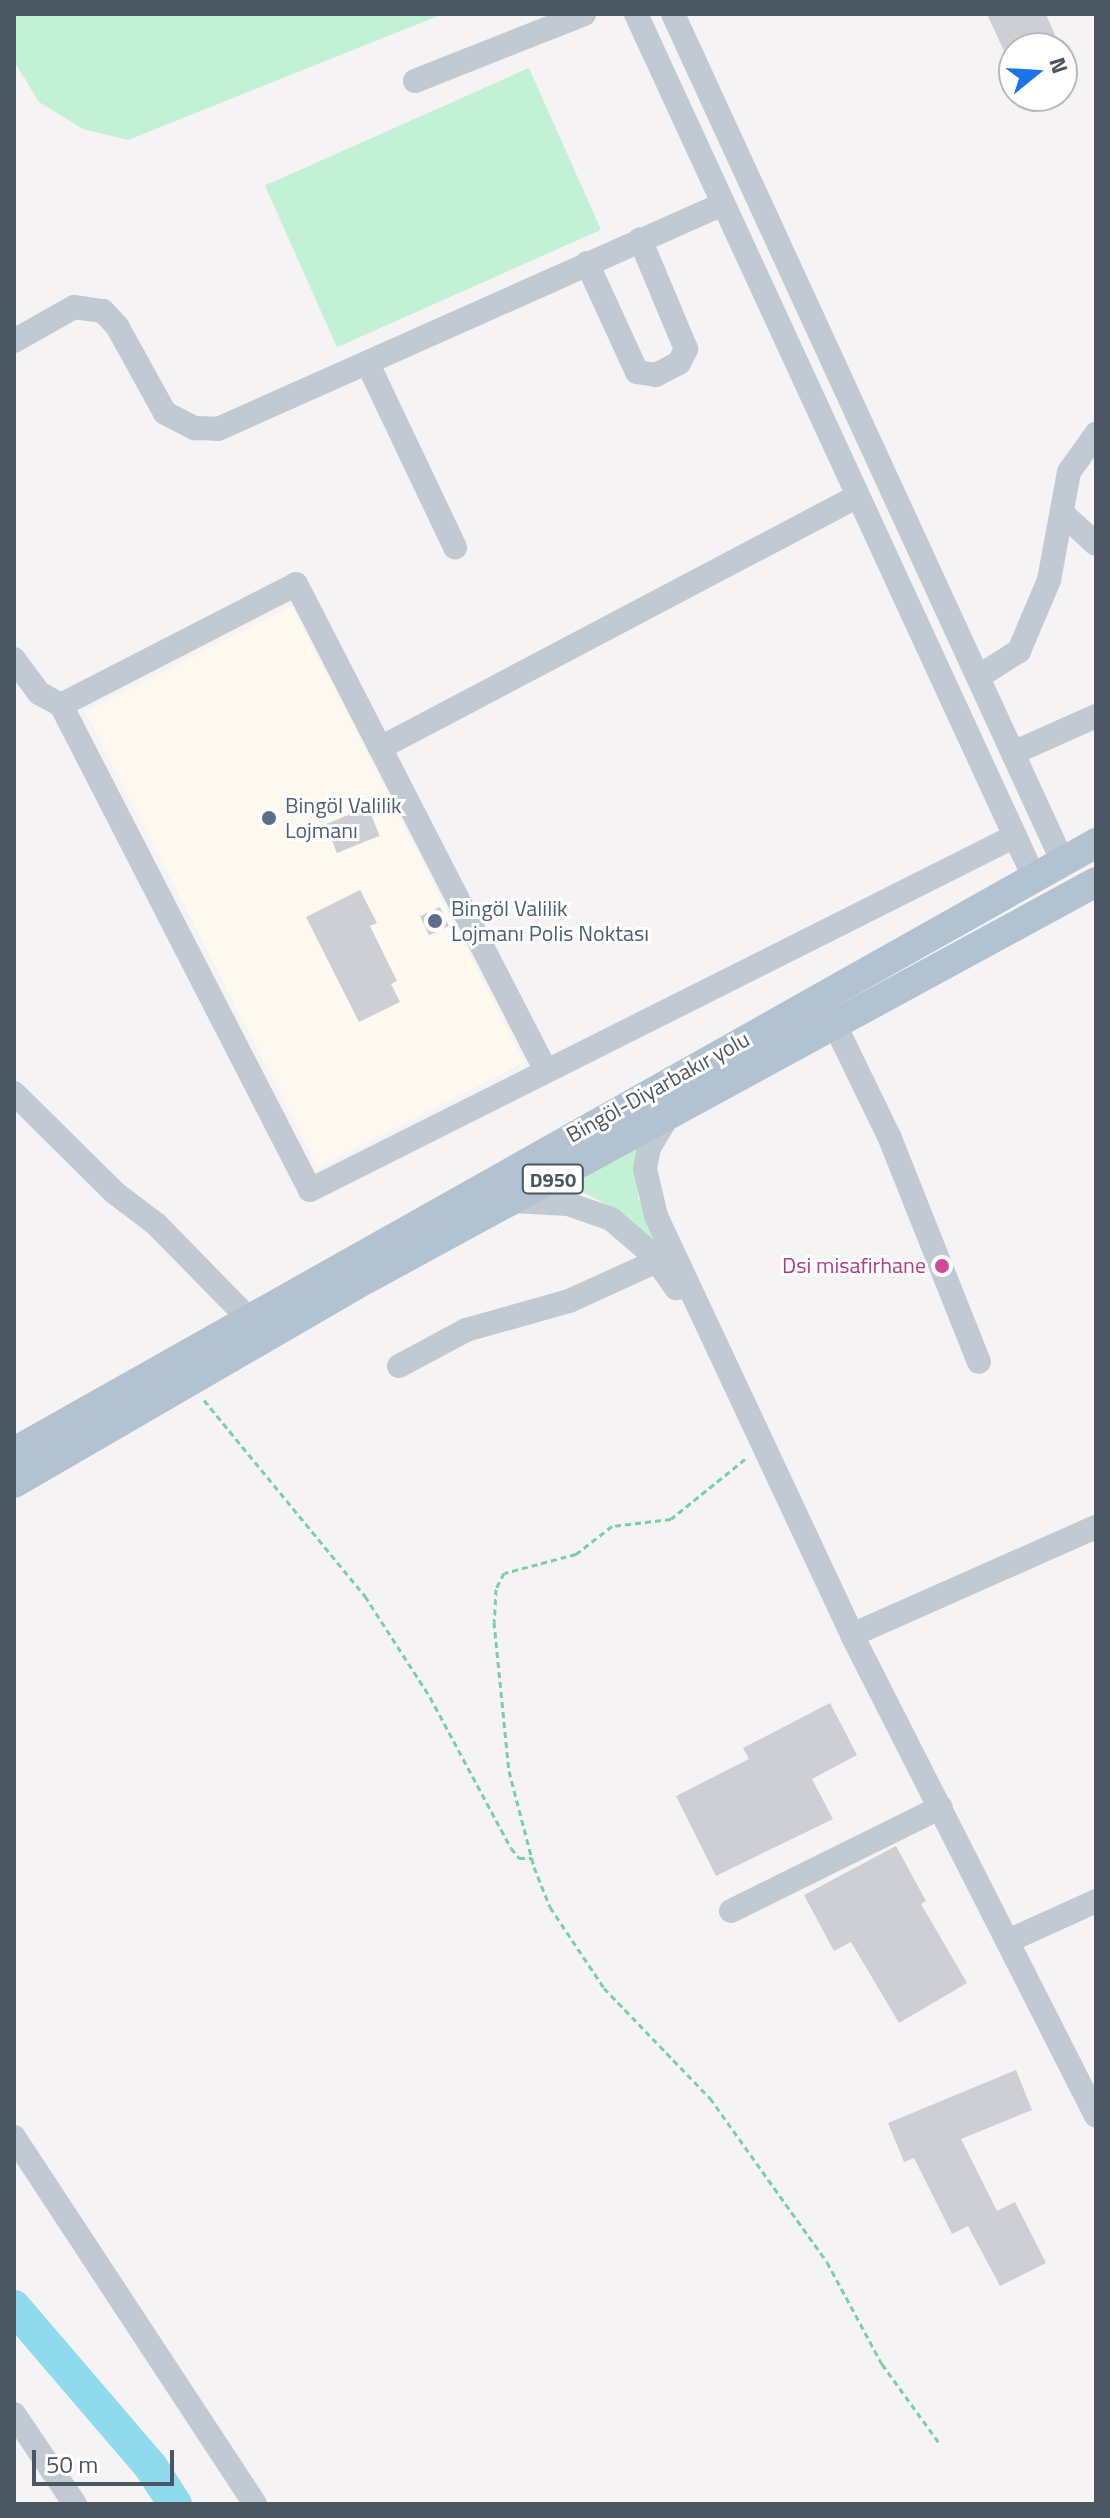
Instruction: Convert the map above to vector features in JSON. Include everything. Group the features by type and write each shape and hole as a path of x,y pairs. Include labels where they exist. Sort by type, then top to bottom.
{"main road":[{"name":"Bingöl-Diyarbakır yolu","path":"14,1452 1033,875 1096,843"},
{"name":"Bingöl-Diyarbakır yolu","path":"14,1483 189,1381 512,1201 1096,882"}],"street":[{"path":"415,81 584,14"},
{"path":"636,14 1033,875"},
{"path":"673,14 1062,860"},
{"path":"14,341 74,307 103,311 117,326 158,405 174,419 206,429 229,426 723,204"},
{"path":"587,263 637,372 656,375 679,363 686,349 640,239"},
{"path":"368,364 455,547"},
{"path":"978,677 1019,651 1049,580 1069,472 1096,434"},
{"path":"380,748 858,496"},
{"path":"1062,513 1096,544"},
{"path":"61,705 296,584 545,1069"},
{"path":"14,659 39,693 61,705 310,1190 545,1069 1015,836"},
{"path":"1013,753 1096,716"},
{"path":"835,1025 902,1164 979,1362"},
{"path":"14,1093 115,1193 156,1224 248,1318"},
{"path":"668,1116 649,1148 647,1194 724,1368 852,1635 1096,2116"},
{"path":"512,1201 568,1204 611,1219 657,1261 724,1368"},
{"path":"399,1366 466,1330 569,1301 657,1261"},
{"path":"852,1635 1096,1527"},
{"path":"731,1911 941,1807"},
{"path":"1008,1941 1096,1901"},
{"path":"14,2137 255,2504"},
{"path":"14,2414 75,2504"}],"path":[{"path":"189,1381 365,1596 430,1697 511,1848 519,1858 532,1858"},
{"path":"761,1447 671,1519 612,1526 576,1554 511,1569 500,1580 494,1622 505,1745 532,1858 550,1907 604,1988 710,2098 827,2262 882,2364 940,2444"}],"shaded area":[{"name":"Bingöl Valilik Lojmanı","path":"292,606 524,1062 318,1168 85,711"}],"green space":[{"path":"14,14 443,14 128,140 83,129 39,102 14,61"},
{"path":"529,68 601,230 337,347 265,186"},
{"path":"639,1144 638,1198 668,1261 619,1211 567,1184"}],"building":[{"path":"987,14 1046,14 1054,32 998,32 998,38"},
{"path":"368,807 380,836 337,853 325,824"},
{"name":"Bingöl Valilik Lojmanı","path":"360,890 377,923 370,926 397,981 391,984 400,1002 359,1022 306,917"},
{"name":"Bingöl Valilik Lojmanı Polis Noktası","path":"440,907 449,926 429,935 420,916"},
{"path":"830,1703 857,1755 812,1779 833,1819 716,1876 676,1796 749,1759 743,1748"},
{"path":"896,1846 926,1901 921,1904 967,1983 899,2023 851,1942 834,1951 804,1895"},
{"path":"1016,2070 1032,2110 961,2139 997,2211 1015,2202 1046,2263 1000,2286 968,2226 952,2234 914,2158 904,2162 888,2123"}],"waterway":[{"path":"14,2307 151,2467 175,2504"}],"place":[{"name":"Bingöl Valilik Lojmanı","path":"269,818"},
{"name":"Bingöl Valilik Lojmanı Polis Noktası","path":"435,921"},
{"name":"Dsi misafirhane","path":"942,1266"}]}
